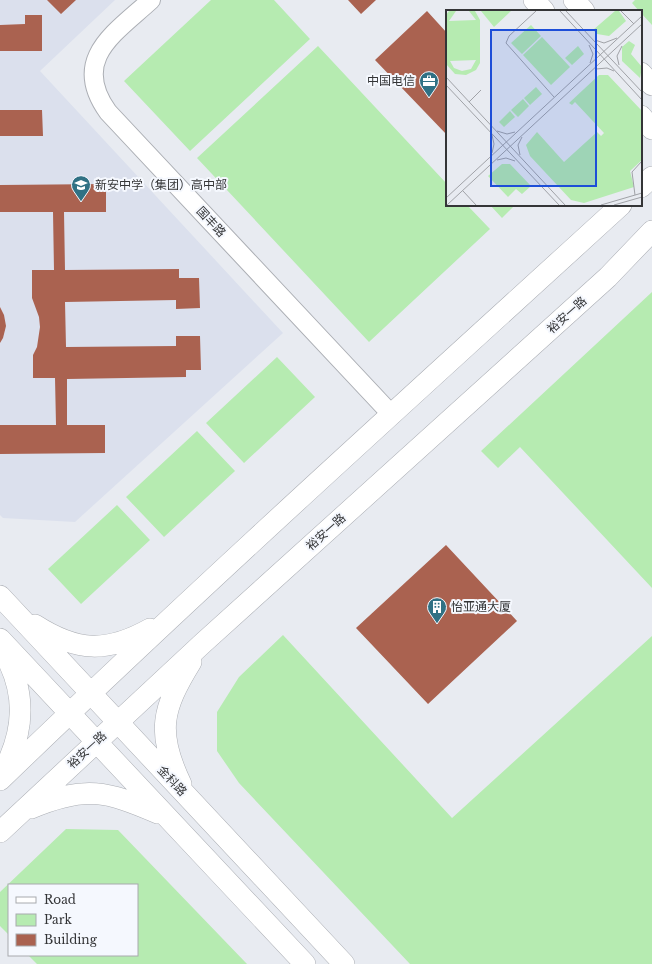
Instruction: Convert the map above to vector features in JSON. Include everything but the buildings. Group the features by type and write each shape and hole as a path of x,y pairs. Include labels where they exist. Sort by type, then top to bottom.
{"main road":[{"path":"534,0 543,10"},
{"path":"574,0 583,10"},
{"path":"642,62 652,67"},
{"path":"642,74 652,85"},
{"path":"642,117 652,128"},
{"path":"642,186 652,177"},
{"path":"579,244 609,206"},
{"path":"0,780 90,693 172,617 620,206"},
{"name":"裕安一路","path":"0,832 203,643 608,277 652,231"},
{"path":"608,277 641,249 652,244"},
{"name":"金科路","path":"0,596 344,964"},
{"path":"14,612 62,640 79,645 98,646 113,645 129,640 172,617"},
{"path":"0,639 305,964"},
{"path":"188,798 174,769 169,754 165,737 165,724 166,714 174,694 182,677 203,643"},
{"path":"0,646 15,675 21,708 20,724 12,756 0,777"},
{"path":"22,812 48,801 78,793 92,793 117,797 165,816"}],"street":[{"name":"国丰路","path":"151,0 110,38 96,57 94,66 94,84 101,103 392,415"}],"shaded area":[{"name":"新安中学（集团）高中部","path":"0,0 115,0 40,71 283,333 75,522 3,518 0,515"}],"green space":[{"path":"211,0 274,0 310,39 190,151 124,81"},
{"path":"635,0 652,0 652,25 642,14 642,10 638,10 632,3"},
{"path":"318,46 446,183 446,206 468,206 490,229 369,342 197,158"},
{"path":"491,206 514,206 502,218"},
{"path":"652,292 652,588 520,447 498,468 481,451"},
{"path":"277,357 315,397 244,463 206,423"},
{"path":"197,431 235,471 164,537 126,497"},
{"path":"117,505 150,540 81,604 48,569"},
{"path":"283,635 452,818 652,636 652,964 410,964 239,783 217,751 217,712 239,677"},
{"path":"66,829 118,830 247,964 37,964 29,956 138,956 138,884 8,884"},
{"path":"8,884 8,934 0,926 0,892"}],"place":[{"name":"中国电信","path":"429,98"},
{"name":"新安中学（集团）高中部","path":"81,202"},
{"name":"怡亚通大厦","path":"437,624"}]}
